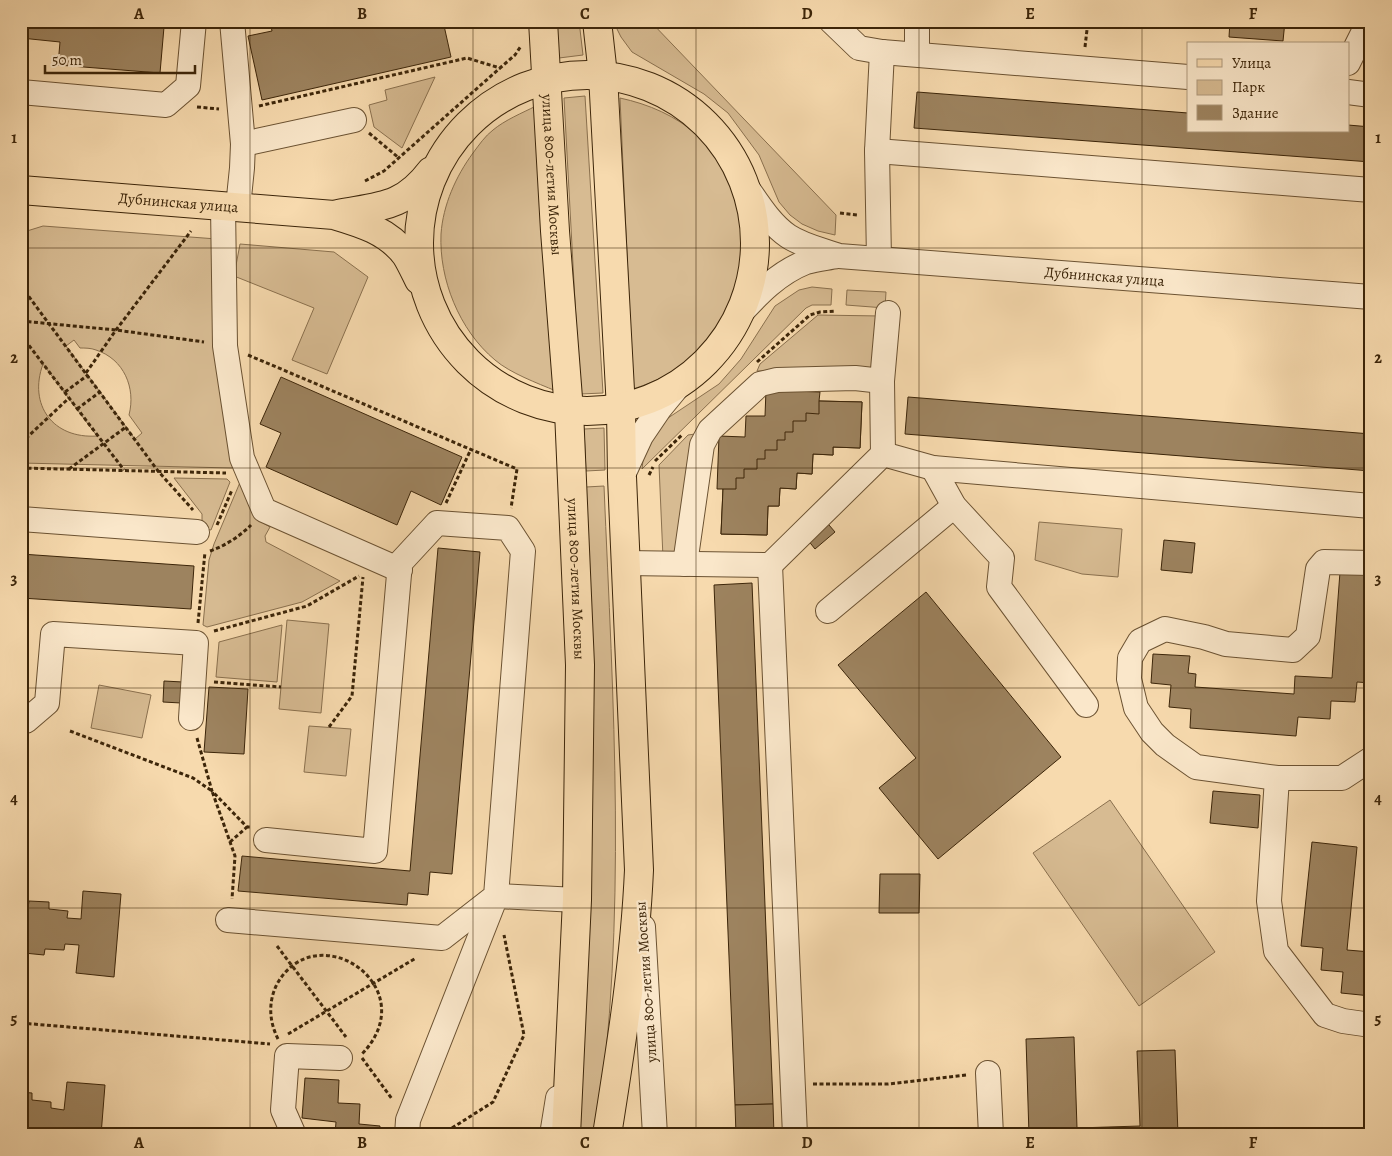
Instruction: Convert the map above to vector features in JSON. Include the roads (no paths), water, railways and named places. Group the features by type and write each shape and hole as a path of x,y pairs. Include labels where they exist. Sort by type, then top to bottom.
{"main road":[{"name":"улица 800-летия Москвы","path":"597,21 603,75 621,408 622,477 639,870"},
{"name":"улица 800-летия Москвы","path":"534,30 547,79 555,231 569,411 580,664 577,900 570,1027"},
{"path":"581,75 603,75 626,79 648,86 669,96 706,124 721,141 743,182 750,203 755,249 747,294 738,316 727,336 697,370 659,396 621,408 592,412 569,411 525,400 504,390 485,378 452,345 430,305 420,263 418,238 426,192 439,161 460,132 482,112 514,91 547,79 581,75"},
{"name":"Дубнинская улица","path":"334,215 382,206 405,198 420,186 439,161"},
{"name":"Дубнинская улица","path":"21,190 334,215 373,228 390,239 406,256 426,292"},
{"path":"607,1135 632,963 639,870"},
{"path":"566,1135 570,1027"}],"street":[{"path":"21,92 166,104 188,86 194,21"},
{"path":"232,21 243,144 242,168 230,206 225,346 241,465 264,510 400,570"},
{"path":"831,21 859,48 882,52 1187,77"},
{"path":"916,54 917,21"},
{"path":"1350,59 1368,21"},
{"path":"878,259 877,151 882,52"},
{"path":"1350,92 1371,95"},
{"path":"243,144 354,120"},
{"path":"877,151 1371,190"},
{"name":"Дубнинская улица","path":"743,182 775,224 788,236 802,244 839,256 1371,297"},
{"name":"Дубнинская улица","path":"738,316 770,283 789,270 807,262 839,256"},
{"path":"626,563 770,565 882,454 882,381 888,313"},
{"path":"685,564 702,445 710,430 760,384 777,380 836,378 882,381"},
{"path":"622,477 641,436 679,384"},
{"path":"882,454 933,468 1371,506"},
{"path":"933,468 954,506 1002,558 999,587 1086,705"},
{"path":"828,611 954,506"},
{"path":"21,519 207,538"},
{"path":"257,832 375,851 400,563 438,523 508,528 523,551 496,896 408,1120 407,1135"},
{"path":"1371,564 1324,562 1318,569 1308,636 1293,650 1226,644 1204,637 1165,629 1140,641 1130,658 1129,679 1136,708 1152,732 1165,745 1196,767 1277,778 1342,778 1371,759"},
{"path":"770,565 795,1135"},
{"path":"21,720 26,721 47,703 53,634 196,640 191,718"},
{"path":"1277,778 1269,901 1276,951 1325,1015 1343,1021 1371,1025"},
{"name":"улица 800-летия Москвы","path":"639,870 655,1135"},
{"path":"228,920 442,938 496,896 577,900"},
{"name":"улица 800-летия Москвы","path":"552,1135 570,1027"},
{"path":"294,1135 283,1110 287,1056 350,1057"},
{"path":"988,1073 991,1135"}]}
